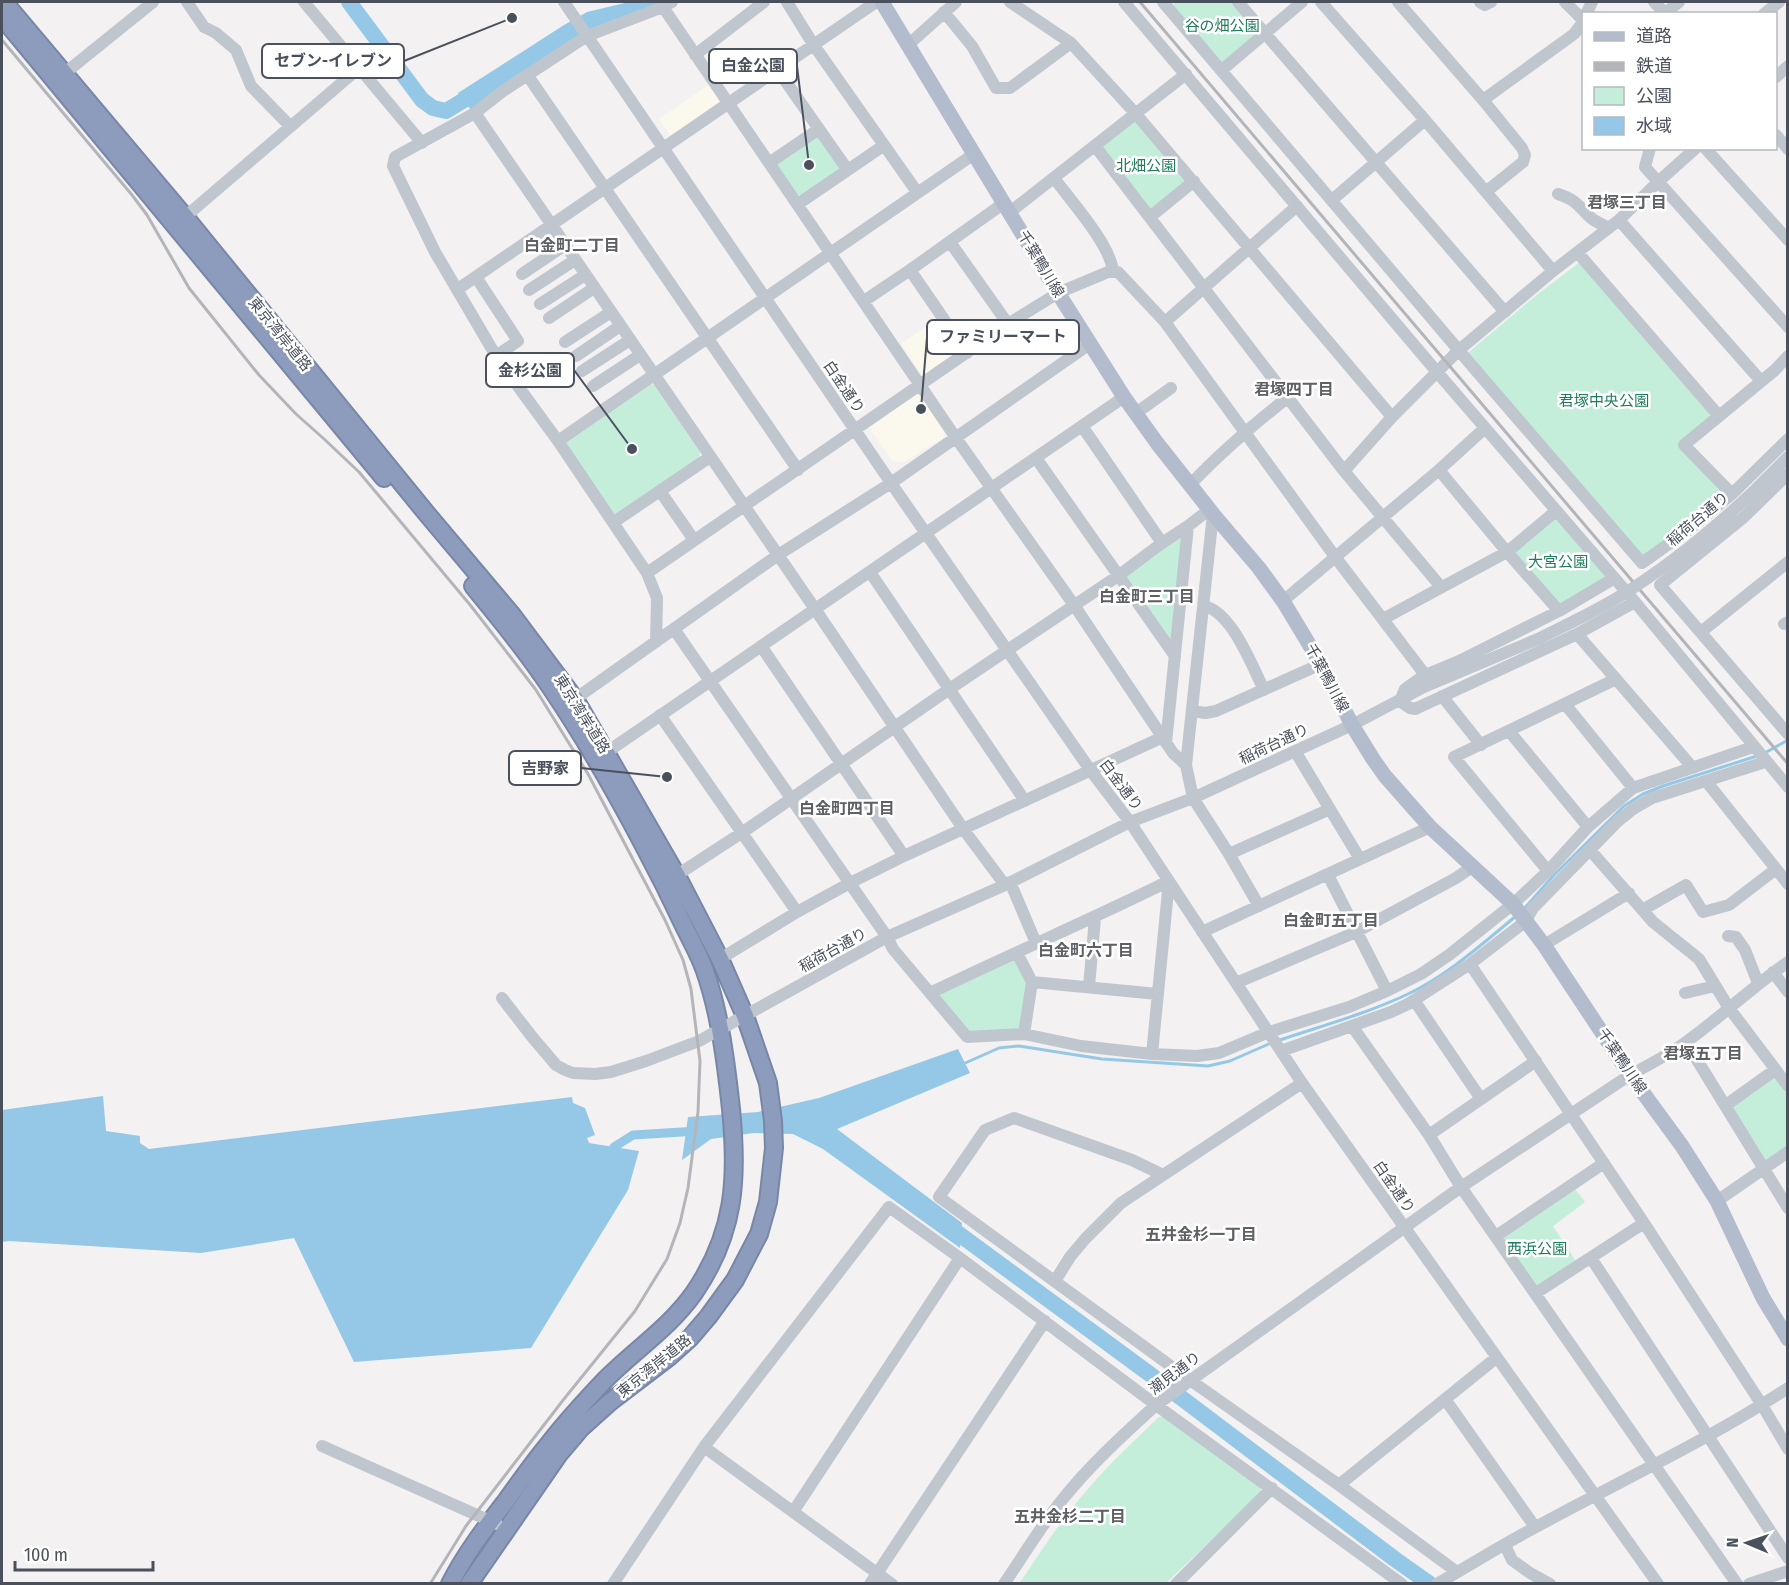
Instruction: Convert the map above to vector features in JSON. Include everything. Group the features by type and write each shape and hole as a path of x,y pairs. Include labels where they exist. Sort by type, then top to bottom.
{"highway":[{"name":"東京湾岸道路","path":"4,2 185,217 512,615 575,699 607,752 671,879 703,967 719,1029 735,1149 734,1185 730,1213 720,1246 703,1279 685,1306 606,1379 548,1444 498,1525 469,1584"},
{"name":"東京湾岸道路","path":"2,17 340,427 422,522 550,686 720,959 745,1016 768,1083 774,1148 768,1202 759,1234 745,1263 690,1338 581,1428 457,1571 450,1584"}],"main road":[{"name":"千葉鴨川線","path":"882,2 1124,397 1157,443 1259,568 1283,601 1321,664 1352,725 1385,776 1430,826 1513,904 1544,945 1630,1075 1682,1146 1718,1201 1763,1298 1788,1339"}],"street":[{"path":"65,73 153,2"},
{"path":"187,2 204,27 216,33 236,50 251,86 290,126"},
{"path":"304,2 422,143"},
{"name":"白金通り","path":"564,2 891,483 1091,771 1130,822 1302,1083 1658,1584"},
{"path":"695,55 764,2"},
{"path":"787,2 813,44 917,192"},
{"path":"458,289 876,2"},
{"path":"908,45 956,2"},
{"path":"1010,2 1071,43 1194,181 1392,417"},
{"path":"1124,2 1635,602 1788,787"},
{"path":"1238,2 1505,312"},
{"path":"1222,70 1302,2"},
{"path":"1321,2 1553,271"},
{"path":"1398,2 1522,148 1525,155 1523,162 1487,192"},
{"path":"1480,2 1485,5 1491,2"},
{"path":"1565,2 1582,19"},
{"path":"1666,12 1679,2"},
{"path":"1766,12 1779,2"},
{"path":"1167,3 1642,563 1691,528 1732,494 1788,439"},
{"path":"656,642 657,598 647,573 558,441 496,356 435,252 393,166 395,157 475,113 503,91 587,36 668,4 695,55 956,438 1074,605 1173,753 1186,765"},
{"path":"944,12 972,46 996,88 1010,88 1071,43"},
{"path":"1483,100 1574,34 1582,24"},
{"path":"185,217 359,68"},
{"path":"777,69 847,169"},
{"path":"864,301 950,242 1054,178 1186,74"},
{"path":"528,76 798,470"},
{"path":"475,113 964,830 1007,884 1036,943"},
{"path":"1332,200 1425,120"},
{"path":"769,163 819,129"},
{"path":"1777,136 1788,149"},
{"path":"798,204 883,146"},
{"path":"1095,146 1344,471 1441,587"},
{"path":"1650,150 1646,167 1788,327"},
{"path":"1344,471 1392,417 1459,350 1553,271 1619,220 1694,150"},
{"path":"1707,150 1788,240"},
{"path":"558,441 974,154"},
{"path":"1054,178 1103,243 1113,261 1113,272"},
{"path":"1150,217 1194,181"},
{"path":"1558,195 1570,198 1591,218 1609,228"},
{"path":"1165,322 1297,206"},
{"path":"1619,220 1761,381"},
{"path":"950,242 1008,324"},
{"path":"522,274 565,245"},
{"path":"1578,253 1719,416"},
{"path":"529,290 575,260"},
{"path":"910,270 967,353"},
{"path":"647,573 1008,324 1059,293 1108,272 1118,272 1165,322 1336,558 1426,676"},
{"path":"540,303 585,275"},
{"path":"476,277 518,341 496,356"},
{"path":"549,318 594,288"},
{"path":"565,342 611,312"},
{"path":"576,356 620,326"},
{"path":"582,371 630,340"},
{"path":"575,699 778,555 891,483 1091,344"},
{"path":"593,386 640,355"},
{"path":"1732,494 1684,445 1775,370 1788,356"},
{"path":"1136,413 1171,388"},
{"path":"607,752 1124,397"},
{"path":"1190,484 1213,460 1287,398"},
{"path":"1082,426 1162,543"},
{"path":"1283,601 1336,558 1485,428"},
{"path":"614,522 710,456"},
{"name":"稲荷台通り","path":"502,998 556,1065 573,1073 611,1072 692,1044 887,938 1007,884 1130,822 1193,798 1295,752 1424,687 1540,638 1587,615 1637,585 1697,541 1751,494 1788,457"},
{"path":"1036,458 1175,656"},
{"path":"1438,470 1559,610"},
{"path":"1785,726 1660,585 1744,517 1788,474"},
{"path":"660,491 694,540"},
{"path":"671,879 1211,511"},
{"path":"1211,511 1204,606 1186,765 1193,798 1259,906"},
{"path":"1383,619 1507,552 1556,511"},
{"path":"1165,740 1188,526"},
{"path":"1701,632 1788,562"},
{"path":"870,572 1025,801"},
{"path":"1614,579 1559,610 1413,682 1405,689 1400,700 1415,709 1577,634 1635,602"},
{"path":"1204,606 1212,608 1236,633 1264,690"},
{"path":"674,629 893,949 966,1037 1024,1034 1081,1046 1152,1054 1197,1056 1219,1053 1269,1032 1349,1006 1421,974 1449,955 1513,904 1548,871 1588,827 1633,788 1753,747"},
{"path":"1577,634 1693,768"},
{"path":"761,646 904,856"},
{"path":"1193,711 1205,713 1216,711 1321,664"},
{"path":"1548,871 1454,757 1616,679"},
{"path":"1442,696 1481,745"},
{"path":"1565,704 1633,788"},
{"path":"660,715 797,912"},
{"path":"1509,731 1588,827"},
{"path":"720,959 797,912 904,856 1165,740"},
{"path":"1295,752 1360,859"},
{"path":"1281,1051 1391,1012 1470,964 1526,921 1533,908 1633,809 1652,798 1766,762"},
{"path":"1706,781 1788,884"},
{"path":"1229,854 1330,809"},
{"path":"1203,933 1430,826"},
{"path":"1590,850 1653,922 1699,959 1729,1008 1788,1086"},
{"path":"1236,983 1356,932 1472,867"},
{"path":"1644,909 1686,885 1703,912 1729,904 1776,869"},
{"path":"1328,875 1387,991"},
{"path":"930,993 1095,918 1169,881"},
{"path":"1152,1054 1169,881"},
{"path":"1544,945 1629,893"},
{"path":"1089,987 1095,918"},
{"path":"1728,936 1736,937 1741,944 1758,983"},
{"path":"1017,953 1032,982 1024,1034"},
{"name":"潮見通り","path":"1004,1584 1060,1502 1112,1445 1156,1405 1461,1187 1630,1075 1686,1042 1758,983 1788,962"},
{"path":"1470,964 1644,1223 1788,1449"},
{"path":"1773,972 1788,992"},
{"path":"1032,982 1158,994"},
{"path":"1685,993 1715,986"},
{"path":"1414,1000 1481,1099"},
{"path":"1352,1026 1737,1584"},
{"path":"1686,1042 1788,1208"},
{"path":"1429,1135 1536,1061"},
{"path":"1726,1106 1775,1070"},
{"path":"1055,1281 1070,1257 1098,1224 1121,1203 1302,1083"},
{"path":"1163,1175 1132,1160 1014,1118 985,1130 939,1197 1457,1572"},
{"path":"1718,1201 1788,1152"},
{"path":"1496,1236 1604,1163"},
{"path":"613,1584 704,1447 889,1207 1402,1584"},
{"path":"1536,1293 1644,1223"},
{"path":"793,1512 960,1258"},
{"path":"1592,1258 1788,1558"},
{"path":"874,1578 1045,1321"},
{"path":"1339,1485 1497,1358"},
{"path":"1437,1584 1535,1527 1655,1465 1788,1388"},
{"path":"1445,1399 1535,1527"},
{"path":"322,1446 498,1525"},
{"path":"704,1447 793,1512 874,1578 892,1584"},
{"path":"1176,1584 1272,1488"},
{"path":"1505,1545 1512,1560 1550,1584"},
{"path":"1749,1584 1788,1571"}],"shaded area":[{"path":"711,83 720,96 718,103 671,136 659,119"},
{"path":"938,318 959,347 957,355 928,375 920,372 901,344"},
{"path":"919,393 945,428 943,438 904,462 892,461 869,427"}],"green space":[{"name":"谷の畑公園","path":"1176,2 1233,2 1257,29 1257,33 1225,63 1220,62 1173,7"},
{"name":"北畑公園","path":"1134,120 1186,182 1154,210 1150,209 1103,148 1103,144"},
{"path":"815,136 821,137 840,165 839,171 803,196 796,195 777,166 779,160"},
{"name":"君塚中央公園","path":"1580,262 1712,413 1712,417 1678,445 1724,489 1722,494 1645,556 1640,556 1469,355 1469,352 1538,294"},
{"path":"647,383 654,385 700,452 699,459 618,515 612,515 564,446 565,439"},
{"name":"大宮公園","path":"1556,511 1613,579 1559,611 1507,552"},
{"path":"1188,526 1175,656 1118,576"},
{"path":"1017,953 1032,982 1024,1034 967,1037 930,993"},
{"path":"1775,1070 1787,1086 1787,1152 1763,1169 1726,1105"},
{"name":"西浜公園","path":"1572,1185 1585,1202 1553,1226 1579,1266 1536,1293 1496,1236"},
{"path":"1166,1416 1260,1486 1261,1493 1166,1583 1019,1584 1060,1524 1095,1480 1159,1417"}],"water":[{"path":"629,2 666,2 647,8 471,110 458,93 587,12"},
{"path":"958,1049 970,1073 837,1129 962,1223 960,1248 823,1149 793,1134 754,1133 711,1139 682,1160 688,1117 758,1112 819,1098"},
{"path":"103,1096 106,1131 140,1136 140,1143 149,1149 572,1097 573,1103 585,1108 595,1135 587,1138 589,1143 639,1151 628,1190 531,1348 354,1362 294,1238 201,1253 2,1242 2,1110"}],"waterway":[{"path":"349,2 422,100 433,108 446,111 482,89"},
{"path":"1763,754 1788,740"},
{"path":"1523,910 1554,875 1624,806 1643,794 1663,786 1757,756"},
{"path":"1277,1041 1376,1008 1408,994 1437,978 1516,916"},
{"path":"963,1064 999,1048 1019,1046 1102,1059 1208,1066 1230,1061 1271,1043"},
{"path":"614,1147 633,1135 698,1131"},
{"path":"944,1223 1430,1584"}],"railway":[{"path":"1140,2 1788,764"},
{"path":"2,40 132,195 147,215 189,288 259,375 296,414 359,472 471,606 536,690 588,774 665,920 683,960 691,989 700,1061 698,1112 688,1188 680,1223 667,1259 635,1311 466,1526 430,1584"}],"place":[{"name":"セブン-イレブン","path":"512,18"},
{"name":"白金公園","path":"809,165"},
{"name":"ファミリーマート","path":"921,409"},
{"name":"金杉公園","path":"632,449"},
{"name":"吉野家","path":"667,777"}],"district":[{"name":"君塚三丁目","path":"1627,202"},
{"name":"白金町二丁目","path":"572,245"},
{"name":"君塚四丁目","path":"1294,389"},
{"name":"白金町三丁目","path":"1147,596"},
{"name":"白金町四丁目","path":"847,808"},
{"name":"白金町五丁目","path":"1331,920"},
{"name":"白金町六丁目","path":"1086,950"},
{"name":"君塚五丁目","path":"1703,1053"},
{"name":"五井金杉一丁目","path":"1201,1234"},
{"name":"五井金杉二丁目","path":"1070,1516"}]}
